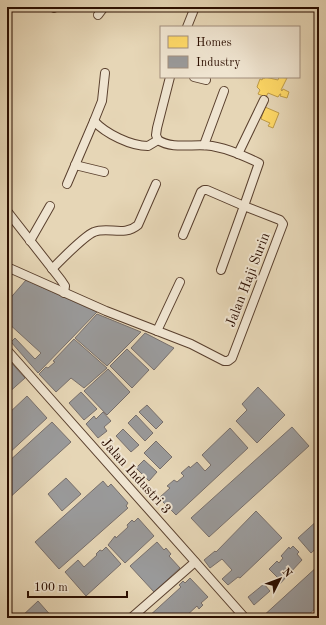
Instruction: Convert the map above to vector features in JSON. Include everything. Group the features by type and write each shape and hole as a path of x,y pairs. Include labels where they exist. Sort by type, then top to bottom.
{"street":[{"path":"98,16 104,7"},
{"path":"187,26 194,7"},
{"path":"67,184 102,100 105,73"},
{"path":"170,78 157,128 158,140 163,144 204,145 225,149 259,163 221,270"},
{"path":"198,78 206,80"},
{"path":"204,145 224,90"},
{"path":"238,154 264,100"},
{"path":"94,121 106,132 130,142 148,146 158,140"},
{"path":"75,165 104,172"},
{"path":"52,269 87,237 96,231 123,231 134,229 138,225 156,184"},
{"path":"183,235 201,192 204,190 244,206"},
{"path":"30,241 50,206"},
{"name":"Jalan Haji Surin","path":"7,267 64,293 191,344 224,361 228,361 232,358 283,224 280,220 244,206"},
{"path":"7,211 64,284 64,293"},
{"path":"157,331 180,282"},
{"name":"Jalan Industri 3","path":"7,350 245,618"},
{"path":"131,618 195,562"}],"building: Homes":[{"path":"263,78 278,80 279,78 287,78 281,90 282,91 283,89 289,92 287,98 280,96 281,94 278,97 268,93 266,97 258,94 260,90 257,87 260,79 262,80"},
{"path":"265,107 279,113 273,128 268,126 270,123 261,119"}],"building: Industry":[{"path":"26,280 97,312 38,373 11,342 15,338 35,359 41,353 7,322 7,302"},
{"path":"97,314 141,332 107,366 75,338"},
{"path":"145,333 174,348 154,370 131,348"},
{"path":"74,339 107,368 84,388 71,378 56,392 39,374 46,367 48,368 55,362 53,361"},
{"path":"127,349 149,370 132,388 110,366"},
{"path":"7,358 25,378 7,394"},
{"path":"108,369 130,392 107,415 84,391"},
{"path":"258,387 285,415 257,443 236,421 247,410 242,404"},
{"path":"81,392 97,409 84,420 69,403"},
{"path":"27,396 47,418 7,455 7,415"},
{"path":"147,405 163,422 156,429 139,412"},
{"path":"103,412 111,421 104,427 107,431 98,438 86,424 94,416 96,419"},
{"path":"136,415 153,433 145,441 128,423"},
{"path":"52,422 71,442 7,500 7,463"},
{"path":"292,427 309,446 209,537 191,518"},
{"path":"230,428 248,448 176,515 159,498 170,488 167,486 174,480 177,482 184,476 181,473 189,466 190,468 197,462 205,471 211,465 202,455"},
{"path":"123,429 139,445 131,452 116,436"},
{"path":"156,441 172,457 160,469 144,453"},
{"path":"144,460 157,472 149,481 136,468"},
{"path":"66,478 81,494 62,511 48,494"},
{"path":"103,481 108,487 111,484 128,503 126,506 128,508 59,569 35,542"},
{"path":"256,511 282,538 240,578 238,577 228,585 222,579 232,570 222,559 210,568 204,560 215,551 216,552"},
{"path":"138,518 154,536 125,563 108,545 115,536 116,538 128,527 127,525 132,520 134,522"},
{"path":"319,519 319,546 311,553 298,538"},
{"path":"157,542 164,550 166,548 171,554 169,556 180,568 154,592 130,566"},
{"path":"293,546 299,552 297,554 302,560 276,588 272,584 278,578 269,569 277,561 279,563 283,558 281,556 289,547 290,549"},
{"path":"106,547 121,564 86,596 65,572 78,560 84,567 97,555 96,554 100,550 102,551"},
{"path":"319,565 319,605 305,618 261,618"},
{"path":"190,578 208,597 201,603 203,605 199,609 197,606 185,617 186,618 147,618 181,587 179,585 183,581 185,583"},
{"path":"264,584 270,591 254,605 248,597"},
{"path":"38,601 53,618 20,618"}]}
